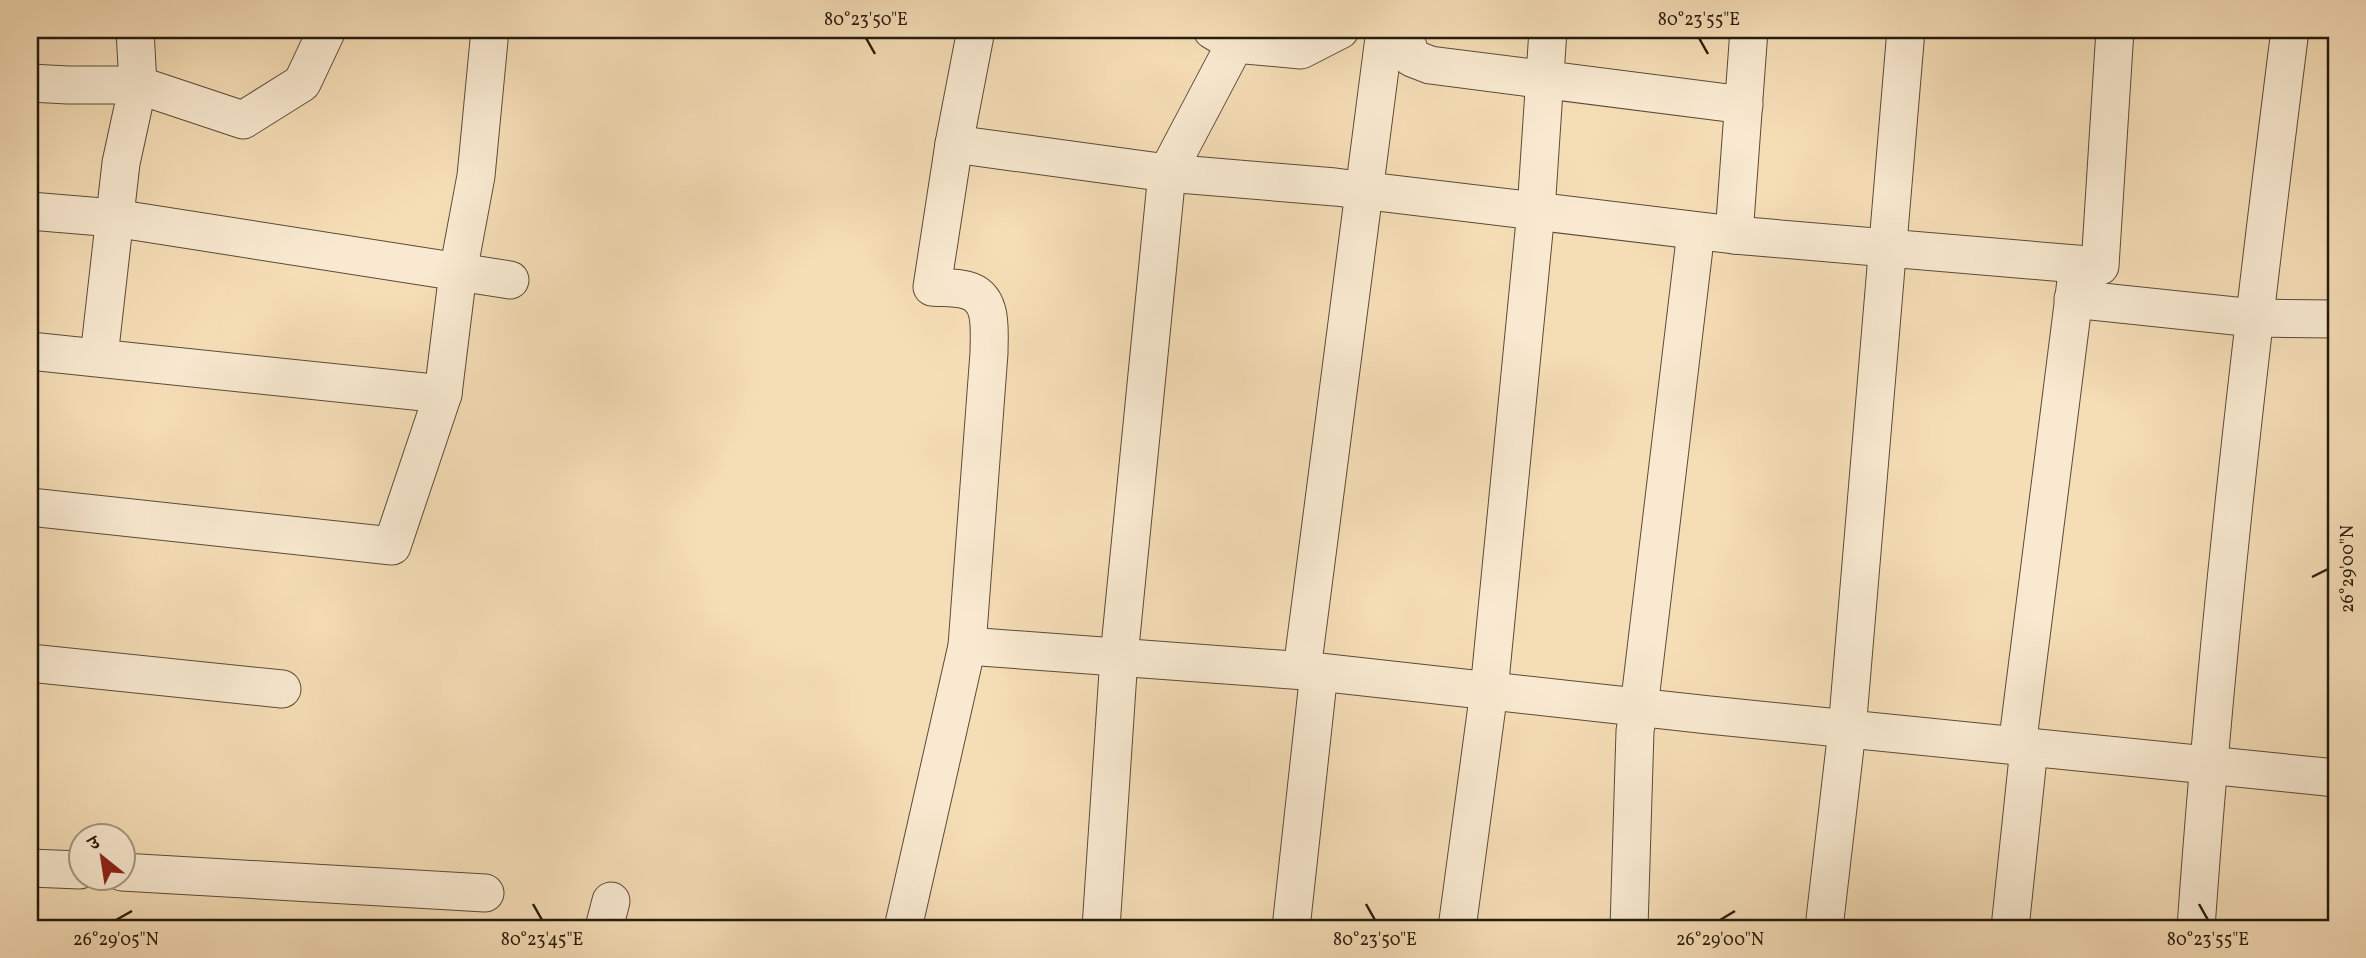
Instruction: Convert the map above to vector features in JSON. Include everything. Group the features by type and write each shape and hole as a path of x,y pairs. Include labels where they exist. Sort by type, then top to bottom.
{"street":[{"path":"99,357 121,163 138,85 135,30"},
{"path":"30,83 138,85 243,120 302,83 327,30"},
{"path":"30,507 392,546 443,394 458,272 476,176 490,30"},
{"path":"903,928 967,646 989,353 989,314 981,299 968,290 932,287 954,144 976,30"},
{"path":"1101,928 1119,657 1167,173 1224,37 1301,50 1340,30"},
{"path":"1291,928 1311,671 1364,191 1385,30"},
{"path":"1402,30 1412,58 1430,65 1744,105"},
{"path":"1457,928 1489,691 1536,211 1548,30"},
{"path":"1734,235 1749,30"},
{"path":"1824,928 1847,730 1906,30"},
{"path":"2075,282 2100,266 2115,30"},
{"path":"2196,928 2207,767 2254,318 2290,30"},
{"path":"954,144 1167,173 1364,191 1734,235 1886,248 2254,318 2336,319"},
{"path":"30,211 114,218 510,280"},
{"path":"1629,928 1635,731 1696,231"},
{"path":"2010,928 2023,748 2075,282"},
{"path":"30,351 443,394"},
{"path":"967,646 1311,671 1847,730 2336,778"},
{"path":"30,663 282,689"},
{"path":"30,868 66,869"},
{"path":"136,873 485,893"}]}
